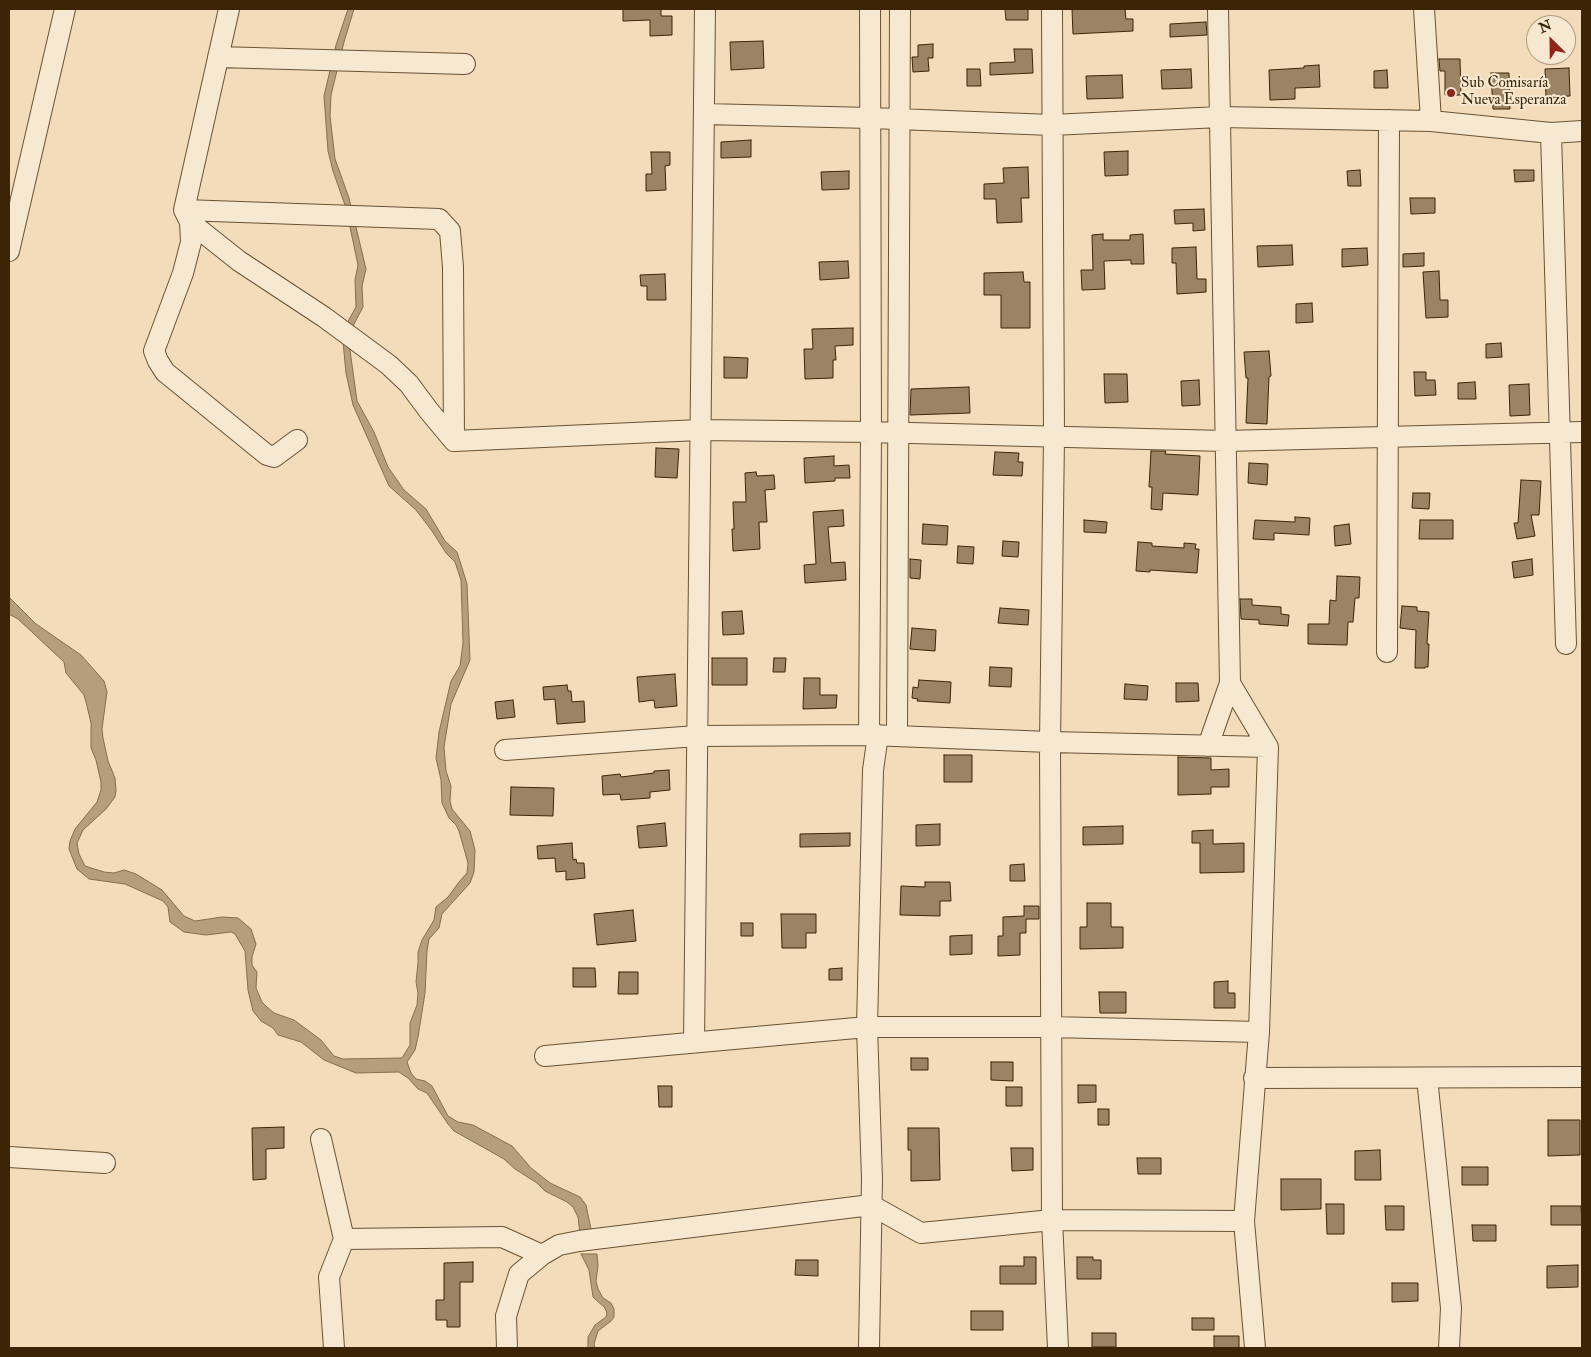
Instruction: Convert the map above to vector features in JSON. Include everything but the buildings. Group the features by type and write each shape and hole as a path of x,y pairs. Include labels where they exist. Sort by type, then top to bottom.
{"street":[{"path":"9,251 65,9"},
{"path":"229,9 187,216 191,242 183,273 154,351 158,362 165,372 266,455 274,457 297,440"},
{"path":"694,1042 705,9"},
{"path":"870,9 871,432 881,735"},
{"path":"869,1348 872,1178 866,1027 873,770 881,735 899,433 900,9"},
{"path":"1052,9 1054,437 1050,742 1051,1028 1052,1220 1058,1348"},
{"path":"1208,746 1230,683 1218,9"},
{"path":"1424,9 1431,121"},
{"path":"218,57 465,64"},
{"path":"704,114 1052,125 1220,118 1390,120 1431,121 1550,133 1582,131"},
{"path":"1387,652 1390,120"},
{"path":"1550,133 1566,644"},
{"path":"187,216 439,218 450,231 454,442"},
{"path":"187,216 239,261 324,317 389,365 409,384 454,442"},
{"path":"454,442 700,430 871,432 1225,441 1582,432"},
{"path":"1230,683 1268,747 1259,1032 1244,1222 1255,1348"},
{"path":"506,750 697,736 881,735 1050,742 1268,747"},
{"path":"545,1056 866,1027 1259,1032"},
{"path":"1254,1078 1582,1077"},
{"path":"1427,1078 1451,1308 1449,1348"},
{"path":"321,1139 344,1238 329,1277 334,1348"},
{"path":"9,1157 105,1163"},
{"path":"507,1348 506,1316 519,1274 542,1255 559,1245 585,1240 871,1205 921,1233 1052,1220 1244,1222"},
{"path":"344,1238 502,1237 542,1255"}],"shaded area":[{"path":"348,9 354,9 331,95 330,116 335,159 349,198 366,269 362,286 363,307 354,324 349,343 357,401 374,432 388,467 404,490 426,509 445,541 457,552 467,584 470,660 451,704 444,747 446,771 451,786 450,801 452,809 470,831 475,850 474,872 470,883 442,914 439,928 429,939 425,993 418,1037 415,1050 407,1062 411,1073 416,1079 425,1081 432,1086 448,1116 458,1122 473,1125 512,1146 531,1168 550,1183 580,1197 586,1205 592,1234 580,1234 578,1217 573,1207 567,1202 545,1191 504,1159 454,1131 427,1093 418,1089 408,1078 399,1072 356,1073 324,1060 301,1042 278,1035 273,1028 261,1021 253,1011 248,990 245,951 235,934 231,932 206,935 184,932 170,922 168,907 163,901 125,884 89,879 77,869 69,849 70,841 75,829 97,802 101,790 96,760 91,748 91,723 87,706 84,695 66,673 64,662 18,619 9,614 9,597 36,624 81,655 104,681 107,692 102,729 108,761 115,778 116,790 115,797 106,809 83,830 77,843 79,854 85,866 104,872 114,873 124,870 136,874 162,890 184,916 195,921 222,917 238,918 251,929 256,944 252,965 257,972 256,988 262,1002 274,1013 294,1020 321,1040 334,1056 343,1059 402,1058 410,1045 410,1023 417,1005 418,952 422,940 434,920 436,907 448,897 467,873 468,863 459,831 449,818 442,803 441,780 436,758 439,732 451,681 460,666 463,643 461,580 455,562 446,553 416,510 389,486 353,405 346,373 343,342 346,325 356,307 355,280 358,265 346,208 328,151 324,96 336,45"},
{"path":"581,1254 597,1254 596,1281 598,1289 603,1298 611,1303 614,1309 614,1317 598,1331 594,1344 595,1348 588,1348 588,1337 595,1325 606,1317 607,1313 605,1308 593,1297 589,1270"}],"place":[{"name":"Sub Comisaría Nueva Esperanza","path":"1451,93"}]}
